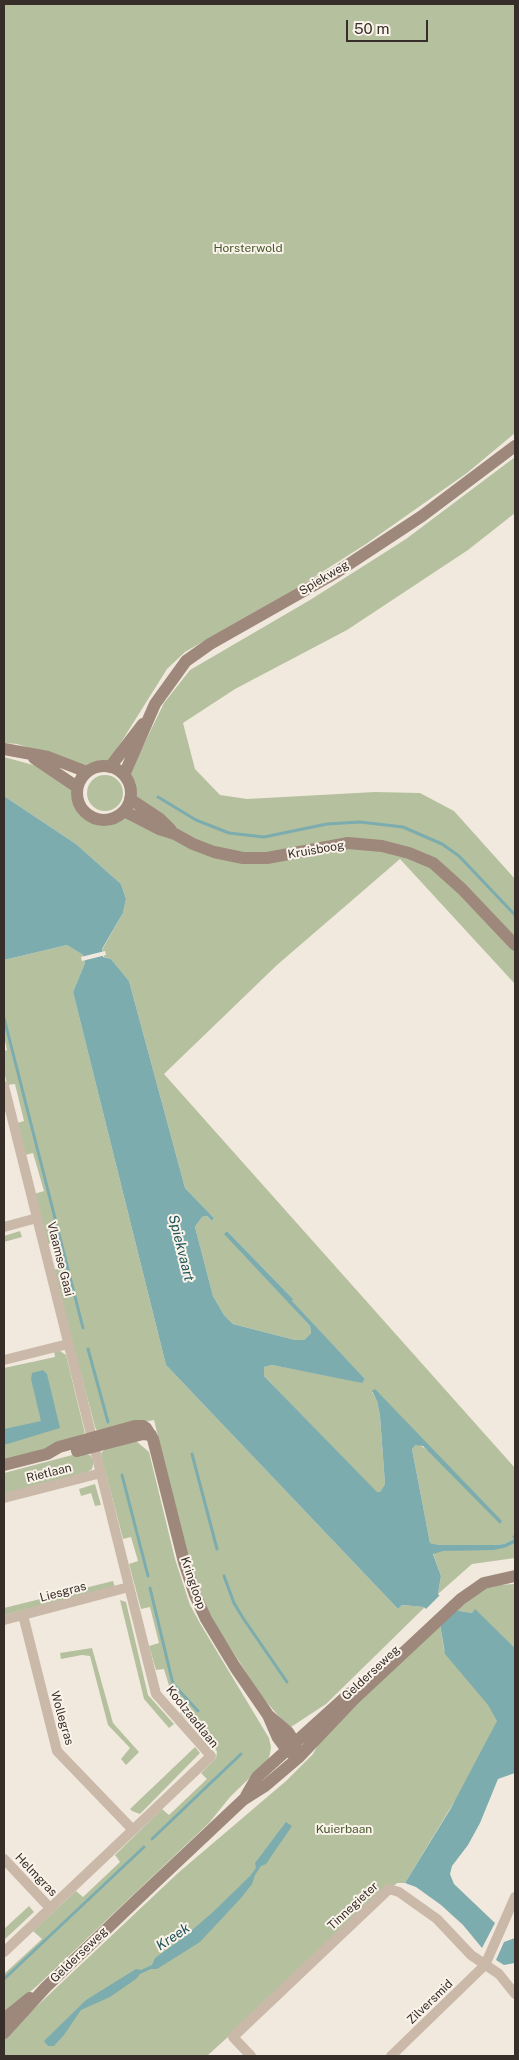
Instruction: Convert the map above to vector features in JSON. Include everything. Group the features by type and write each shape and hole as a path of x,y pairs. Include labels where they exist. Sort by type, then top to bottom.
{"street":[{"name":"Spiekweg","path":"110,767 146,720 186,660 210,644 352,562 422,516 515,446"},
{"name":"Spiekweg","path":"124,775 141,738 146,720"},
{"path":"4,749 48,757 87,772"},
{"path":"27,753 77,787"},
{"path":"102,766 110,767 124,775 128,782 130,798 124,811 117,817 100,820 84,812 79,804 77,787 87,772 102,766"},
{"name":"Kruisboog","path":"130,798 160,819 175,834"},
{"name":"Kruisboog","path":"124,811 193,844 214,852 243,858 267,858 348,844 382,846 409,853 433,864 462,889 515,945"},
{"name":"Vlaamse Gaai","path":"4,1086 93,1442"},
{"path":"4,1227 37,1218"},
{"path":"4,1360 68,1344"},
{"name":"Kringloop","path":"4,1465 47,1454 61,1455 93,1442 143,1434 151,1435 184,1562 206,1620 268,1715 274,1731 291,1747 298,1758"},
{"name":"Koolzaadlaan","path":"4,1952 211,1756 156,1694 93,1442"},
{"name":"Rietlaan","path":"4,1498 101,1473"},
{"name":"Gelderseweg","path":"4,2033 46,1986 243,1800 265,1786 298,1758 354,1699 481,1575 515,1568"},
{"name":"Gelderseweg","path":"459,1597 484,1583 515,1576"},
{"name":"Liesgras","path":"4,1620 129,1587"},
{"name":"Wollegras","path":"22,1616 57,1751 133,1830"},
{"name":"Gelderseweg","path":"243,1800 257,1777 427,1627"},
{"name":"Helmgras","path":"4,1859 50,1908"},
{"name":"Tinnegieter","path":"251,2056 232,2037 390,1889 399,1892 437,1919 471,1955 499,1974 515,1994"},
{"path":"485,1965 515,1897"},
{"name":"Zilversmid","path":"391,2056 485,1965"},
{"name":"Gelderseweg","path":"4,2019 18,2006 46,1986"}],"green space":[{"name":"Horsterwold","path":"4,4 515,4 515,433 467,473 366,544 300,586 185,652 167,669 110,760 87,766 17,744 4,743"},
{"path":"515,457 515,513 468,550 347,630 235,689 183,723 195,769 220,795 247,799 375,792 420,793 454,811 515,879 515,984 400,859 277,965 164,1074 515,1468 514,1539 504,1544 494,1545 439,1545 430,1543 412,1449 414,1445 418,1444 429,1451 375,1390 372,1392 377,1401 380,1416 385,1484 380,1492 376,1492 264,1376 264,1367 272,1365 362,1382 365,1379 290,1300 293,1299 227,1231 225,1234 310,1326 311,1333 304,1340 295,1340 233,1324 224,1315 213,1296 195,1227 202,1217 207,1216 212,1221 214,1218 185,1188 129,981 111,959 104,957 102,950 123,913 126,899 121,884 76,844 4,796 4,757 37,766 71,789 82,816 93,822 112,824 126,817 135,810 136,798 129,775 164,703 190,670 310,600 406,539"},
{"path":"105,775 112,776 118,780 122,786 122,800 118,806 112,810 105,811 98,810 92,806 88,800 87,793 88,786 92,780 98,776"},
{"path":"67,945 83,955 85,963 73,992 166,1365 398,1609 402,1605 425,1607 326,1704 291,1727 283,1721 262,1697 208,1613 190,1567 154,1420 97,1431 95,1427 53,1270 64,1267 57,1242 47,1244 34,1194 44,1191 33,1153 25,1155 17,1123 24,1121 15,1084 7,1085 4,1070 4,1051 7,1050 4,1036 4,960"},
{"path":"20,1231 22,1237 4,1242 4,1236"},
{"path":"54,1351 60,1351 66,1355 85,1433 67,1442 4,1461 4,1368 55,1357"},
{"path":"136,1441 149,1452 175,1559 190,1605 269,1738 270,1754 268,1760 230,1797 209,1823 4,2015 4,1974 42,1939 33,1931 76,1891 83,1897 120,1862 115,1855 162,1809 169,1815 207,1779 201,1773 216,1758 217,1752 215,1748 180,1713 185,1707 170,1689 164,1669 156,1670 149,1646 159,1643 150,1607 141,1609 129,1564 138,1561 131,1537 123,1539 101,1453 107,1447"},
{"path":"80,1453 90,1455 94,1461 92,1469 86,1473 4,1494 4,1473"},
{"path":"95,1484 101,1505 95,1506 91,1493 81,1496 79,1489"},
{"path":"515,1543 515,1558 472,1564 438,1594 441,1576 433,1553 436,1551 507,1547"},
{"path":"113,1581 115,1587 4,1615 4,1608"},
{"path":"515,1584 515,1648 475,1610 472,1613 454,1610 481,1586"},
{"path":"120,1600 126,1602 148,1695 174,1724 169,1728 144,1699"},
{"name":"Kuierbaan","path":"440,1624 444,1650 507,1725 451,1807 405,1883 397,1883 207,2056 4,2056 4,2037 178,1873 286,1781 313,1754 325,1732"},
{"path":"92,1648 113,1723 139,1752 126,1765 121,1759 130,1748 108,1725 90,1656 82,1655 61,1659 60,1653"},
{"path":"195,1747 200,1753 140,1814 130,1809"},
{"path":"29,1906 34,1912 4,1940 4,1929"}],"water":[{"name":"Spiekvaart","path":"4,796 76,844 121,884 126,899 123,913 102,949 103,957 111,959 129,981 185,1188 214,1218 212,1221 207,1216 202,1217 195,1227 213,1296 224,1315 233,1324 295,1340 304,1340 311,1333 310,1326 224,1234 227,1231 294,1300 291,1300 365,1379 362,1383 272,1365 264,1367 264,1376 377,1492 380,1492 385,1484 380,1416 377,1401 372,1391 375,1389 502,1521 500,1524 423,1446 415,1445 412,1449 430,1543 439,1545 494,1545 504,1544 514,1539 512,1536 515,1535 515,1543 507,1547 494,1550 443,1551 433,1554 441,1576 438,1594 454,1610 472,1613 475,1609 515,1648 515,1773 498,1779 480,1823 468,1845 452,1866 450,1874 454,1884 495,1923 482,1948 463,1925 441,1905 416,1887 405,1883 451,1808 497,1721 488,1705 445,1654 440,1624 424,1607 402,1605 398,1609 166,1365 73,992 85,963 83,955 67,945 4,960"},
{"path":"43,1370 47,1374 60,1428 4,1445 4,1429 41,1421 31,1379 32,1373"},
{"path":"286,1822 292,1826 266,1864 261,1866 252,1884 200,1942 157,1969 151,1969 140,1974 136,1979 110,1997 81,2010 54,2046 48,2046 44,2041 86,2000 136,1969 141,1970 152,1965 155,1958 183,1938 213,1912 250,1876 256,1868 255,1863"},
{"path":"515,1938 515,1963 504,1965 496,1960 504,1942"}],"pier":[{"path":"105,951 106,955 82,961 81,957"},
{"path":"441,1594 455,1608 437,1625 424,1611"}],"waterway":[{"path":"158,797 196,820 229,833 264,837 327,824 360,822 403,827 442,844 459,856 515,915"},
{"path":"4,1018 83,1328"},
{"path":"88,1349 108,1422"},
{"path":"192,1454 217,1549"},
{"path":"122,1475 148,1576"},
{"path":"224,1576 234,1603 287,1682"},
{"path":"150,1588 173,1684 198,1711"},
{"path":"152,1839 241,1754"},
{"path":"4,1979 144,1847"}],"water label":[{"name":"Kreek","path":"173,1937"}]}
